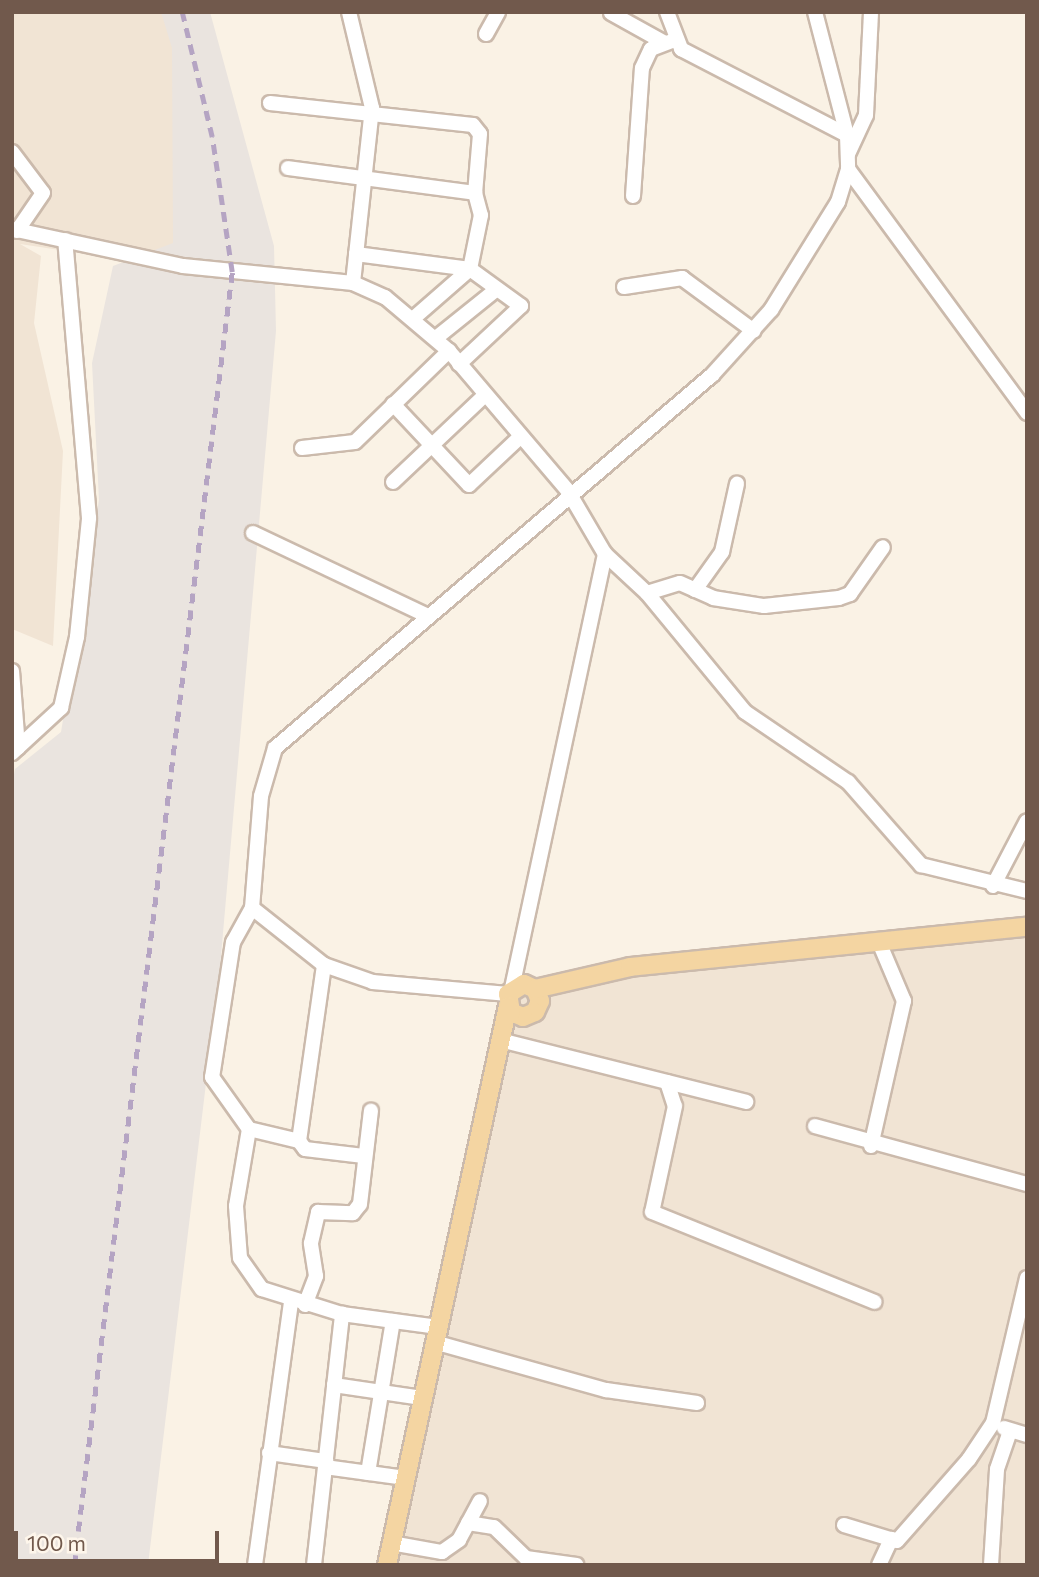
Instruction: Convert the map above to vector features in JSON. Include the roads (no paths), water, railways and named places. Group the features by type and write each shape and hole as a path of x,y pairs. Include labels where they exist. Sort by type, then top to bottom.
{"main road":[{"path":"509,996 630,967 1027,927"},
{"path":"509,996 523,1017 535,1012 540,1001 535,989"},
{"path":"387,1565 509,996"}],"street":[{"path":"349,12 371,114 353,283"},
{"path":"486,34 498,12"},
{"path":"667,12 669,41"},
{"path":"816,12 846,135 848,162 1027,413"},
{"path":"364,1156 320,1153 299,1141 249,1129 212,1077 233,942 252,908 261,796 275,748 426,615 570,498 712,375 754,331 838,202 848,162 866,115 871,12"},
{"path":"611,13 846,135"},
{"path":"633,196 642,68 651,49 669,41"},
{"path":"270,103 473,125 481,140 475,193 481,215 470,269 415,317"},
{"path":"12,152 43,193 15,230 193,268 353,283 415,317 449,351 521,436 570,498 605,554 647,593 719,687 848,782 913,858 944,875 1027,891"},
{"path":"288,168 475,193"},
{"path":"15,750 61,708 77,637 89,518 65,240"},
{"path":"356,254 470,269 521,306 459,364"},
{"path":"624,288 682,278 754,331"},
{"path":"436,338 497,289"},
{"path":"302,448 355,442 449,351"},
{"path":"393,482 485,394"},
{"path":"393,404 469,485 521,436"},
{"path":"695,590 722,552 737,484"},
{"path":"253,533 426,615"},
{"path":"647,593 680,583 695,590 764,606 839,598 850,594 883,547"},
{"path":"252,908 324,965 373,982 509,996 605,554"},
{"path":"12,671 15,750"},
{"path":"993,886 1027,821"},
{"path":"871,1146 904,1002 879,942"},
{"path":"299,1141 324,965"},
{"path":"500,1040 746,1102"},
{"path":"667,1082 675,1106 652,1212 875,1302"},
{"path":"255,1565 269,1453 298,1304 316,1276 311,1243 318,1212 357,1211 371,1111"},
{"path":"815,1126 871,1146 1027,1184"},
{"path":"249,1129 236,1206 242,1268 262,1289 298,1304 393,1321 606,1390 697,1403"},
{"path":"880,1565 891,1539 941,1493 993,1423 1027,1278"},
{"path":"314,1565 342,1314"},
{"path":"368,1473 393,1321"},
{"path":"334,1385 422,1398"},
{"path":"993,1423 1027,1435"},
{"path":"991,1565 997,1469 1010,1431"},
{"path":"269,1453 405,1478"},
{"path":"391,1543 442,1552 468,1523 480,1501"},
{"path":"468,1523 494,1527 510,1548 532,1563 577,1565"},
{"path":"844,1525 891,1539"}],"railway":[{"path":"74,1565 232,272 212,137 182,12"}]}
